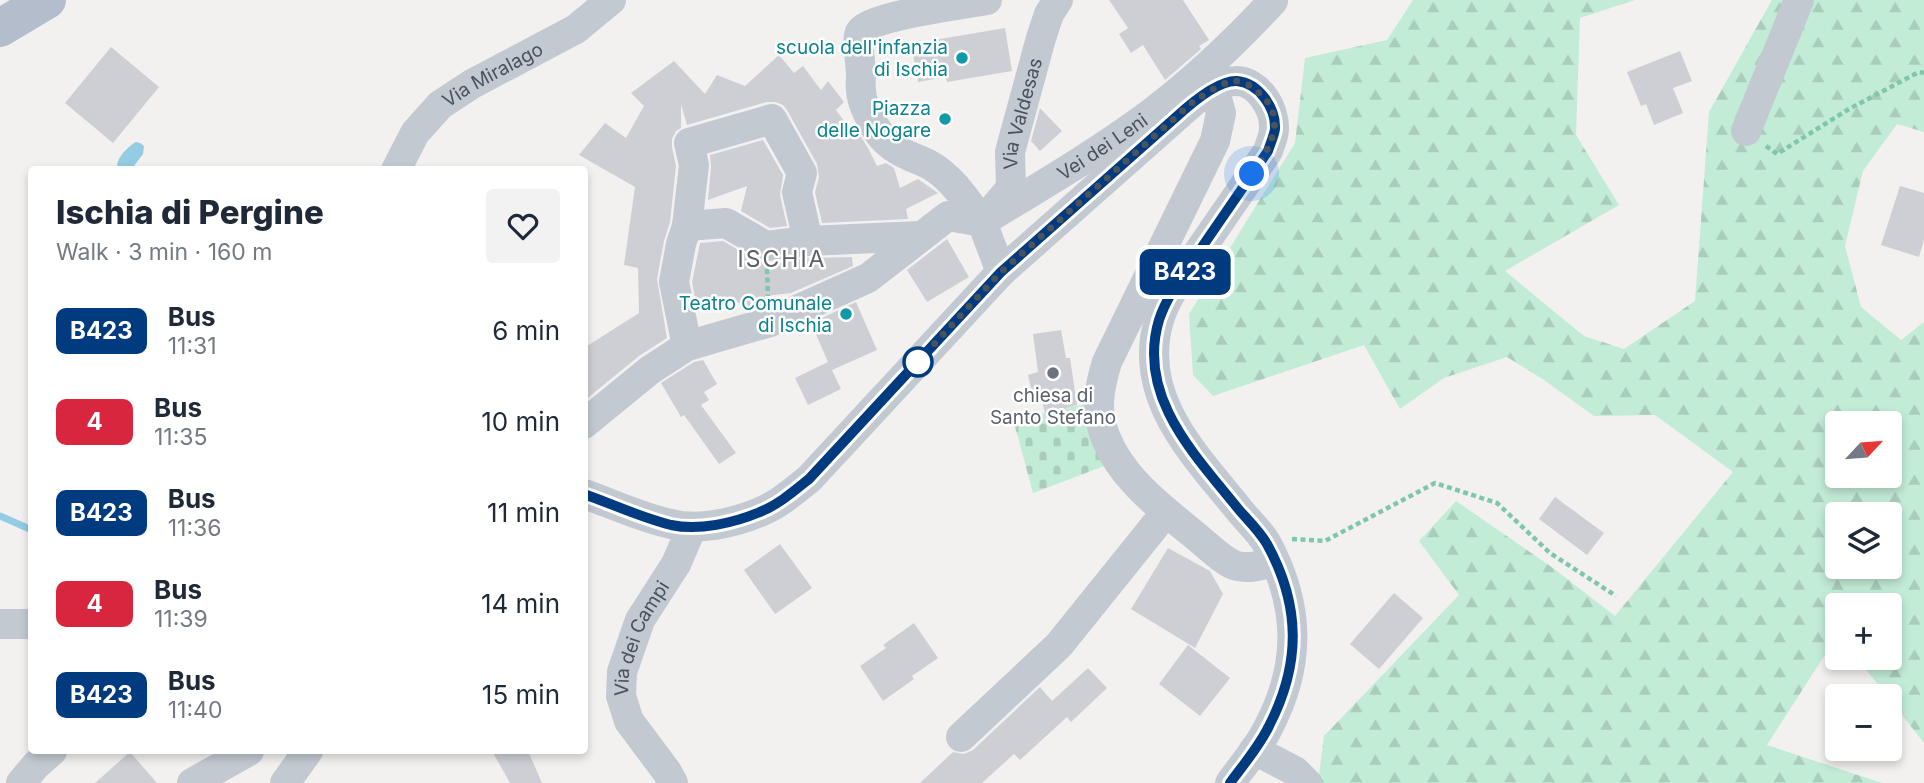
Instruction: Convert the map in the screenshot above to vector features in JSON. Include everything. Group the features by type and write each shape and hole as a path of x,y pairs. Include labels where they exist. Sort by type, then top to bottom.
{"main road":[{"path":"0,28 47,0"}],"street":[{"name":"Via Miralago","path":"398,166 415,133 440,105 472,84 576,29 611,0"},
{"path":"987,0 909,13 868,25 860,30 860,92 871,120 884,140 902,154 929,164 947,177 982,222 1001,272"},
{"name":"Via Valdesas","path":"982,222 1011,188 1010,152 1045,26 1058,0"},
{"path":"1745,131 1799,0"},
{"path":"1270,552 1255,567 1236,566 1166,512 1139,486 1117,459 1105,435 1100,412 1099,387 1107,362 1215,141 1224,85 1273,1"},
{"name":"Vei dei Leni","path":"982,222 1092,155 1151,113 1236,41 1273,1"},
{"path":"588,495 660,521 692,527 735,520 761,512 788,496 809,479 1001,272 1194,101 1224,85 1250,85 1265,97 1273,115 1275,131 1268,151 1173,289 1159,320 1155,371 1164,406 1182,438 1270,552 1281,576 1293,623 1291,668 1281,700 1261,739 1230,783"},
{"path":"687,346 674,282 687,226 694,165 688,143 772,120 802,173 797,192 808,241"},
{"path":"588,421 650,370 687,346 770,322 868,278 948,216 982,222"},
{"path":"687,226 726,223 766,246 808,241 920,236"},
{"path":"961,737 1059,645 1166,512"},
{"name":"Via dei Campi","path":"673,783 629,721 621,696 622,672 640,620 676,564 692,527"},
{"path":"0,624 28,624"},
{"path":"1261,739 1307,783"},
{"path":"21,783 49,754"},
{"path":"192,783 244,754"},
{"path":"285,783 306,754"}],"path":[{"path":"1745,131 1777,154 1849,109 1919,72 1924,73"},
{"path":"766,246 768,309"},
{"path":"1270,552 1287,538 1325,541 1435,483 1497,503 1550,554 1616,596"}],"green space":[{"path":"1413,0 1635,0 1580,18 1576,135 1619,205 1505,271 1584,336 1624,349 1695,301 1709,112 1772,0 1924,0 1924,132 1897,124 1863,171 1845,246 1861,307 1901,340 1924,322 1924,743 1902,715 1902,684 1878,684 1866,670 1902,670 1902,593 1825,593 1825,655 1767,745 1882,783 1318,783 1324,736 1459,595 1419,541 1456,501 1553,568 1615,616 1733,472 1655,415 1594,416 1507,357 1444,378 1400,409 1364,345 1213,396 1193,375 1189,314 1295,143 1305,58 1387,40"},
{"path":"1090,403 1107,465 1033,493 1013,419 1045,413 1053,418 1061,415 1066,408"}],"water":[{"path":"136,142 144,146 143,154 134,166 118,166 119,159"}],"building":[{"path":"1109,0 1183,0 1209,40 1199,46 1201,49 1165,80 1143,45 1131,53 1119,34 1128,28"},
{"name":"scuola dell'infanzia di Ischia","path":"1005,28 1012,71 947,82 946,77 918,82 911,44"},
{"path":"111,47 159,87 113,143 65,103"},
{"path":"1680,51 1692,81 1673,88 1683,113 1654,125 1646,104 1641,106 1627,72"},
{"path":"779,55 794,73 803,66 821,90 828,81 844,102 836,110 853,133 858,132 877,166 886,163 894,168 900,188 918,179 938,193 906,209 908,219 822,223 815,192 819,177 817,164 783,105 767,102 687,125 681,104 681,128 672,139 676,166 670,222 657,279 667,338 639,356 588,398 588,345 639,313 638,268 624,265 635,187 579,155 605,123 626,138 644,106 631,93 674,61 705,94 717,75 745,86"},
{"path":"1040,108 1062,131 1040,151 1031,141"},
{"path":"763,140 783,175 780,195 787,226 770,228 741,211 747,186 708,200 710,155"},
{"path":"1900,186 1924,193 1924,240 1919,257 1881,245"},
{"path":"947,239 969,277 927,302 907,270"},
{"path":"723,241 757,261 767,263 852,257 853,266 791,293 765,296 766,305 746,311 745,302 697,308 692,282 700,243"},
{"path":"856,302 877,350 832,370 841,389 808,405 795,378 828,362 811,323"},
{"name":"chiesa di Santo Stefano","path":"1061,330 1066,358 1070,358 1077,405 1066,408 1061,415 1053,418 1045,413 1041,398 1034,400 1028,375 1038,372 1033,334"},
{"path":"703,360 717,384 704,392 709,400 701,405 736,453 719,464 684,415 681,417 661,383 694,362"},
{"path":"1555,497 1604,533 1587,555 1539,519"},
{"path":"780,544 812,588 775,614 744,570"},
{"path":"1168,548 1210,571 1223,594 1195,648 1131,609"},
{"path":"1394,593 1423,618 1379,669 1350,644"},
{"path":"914,623 938,658 883,701 860,666 886,648 883,645"},
{"path":"1188,645 1230,678 1200,716 1159,684"},
{"path":"1088,668 1107,688 1071,722 1067,717 1020,760 1014,754 982,783 920,783 953,752 964,754 973,750 1040,687 1052,701"},
{"path":"128,754 132,754 157,783 95,783"},
{"path":"494,754 529,754 542,783 510,783"}],"waterway":[{"path":"0,516 28,528"}],"bus line":[{"name":"B423","path":"588,495 671,525 692,527 735,520 761,512 788,496 809,479 1001,272 1194,101 1235,81 1250,85 1265,97 1273,115 1275,131 1268,151 1173,289 1159,320 1155,371 1164,406 1182,438 1266,542 1281,576 1293,623 1291,668 1281,700 1268,728 1230,783"}],"place":[{"name":"scuola dell'infanzia di Ischia","path":"962,58"},
{"name":"Piazza delle Nogare","path":"945,119"},
{"name":"Teatro Comunale di Ischia","path":"846,314"},
{"name":"chiesa di Santo Stefano","path":"1053,373"}],"district":[{"name":"ISCHIA","path":"782,259"}],"route":[{"path":"918,362 909,371 1001,272 1194,101 1235,81 1250,85 1265,97 1273,115 1275,131 1268,151 1252,174"}]}
